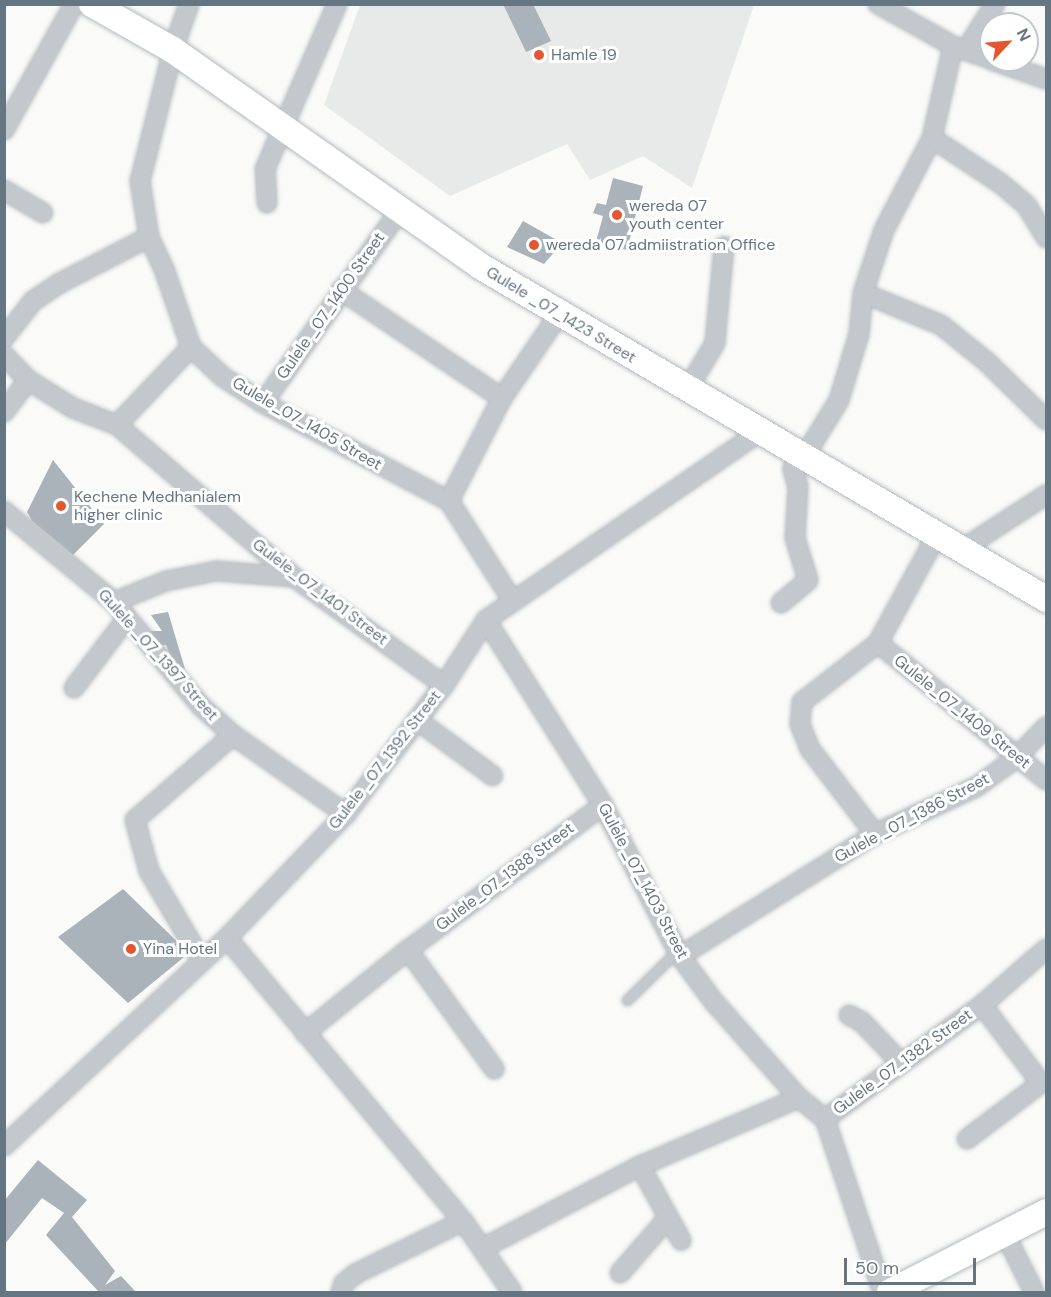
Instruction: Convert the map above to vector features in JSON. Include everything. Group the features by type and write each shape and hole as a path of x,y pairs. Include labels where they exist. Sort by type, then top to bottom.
{"main road":[{"name":"Gulele _07_1423 Street","path":"92,4 173,50 480,266 687,390 938,532 1047,599"},
{"path":"890,1293 1047,1212"}],"street":[{"path":"4,130 74,4"},
{"name":"Gulele_07_1405 Street","path":"189,4 173,50 140,180 148,237 164,269 191,347 223,376 263,403 449,501"},
{"path":"267,203 265,169 337,4"},
{"path":"878,4 959,48 979,55"},
{"path":"781,603 808,580 795,538 798,488 792,469 804,457 839,400 859,334 863,292 884,230 932,138 959,48 995,4"},
{"path":"1027,72 1047,79"},
{"path":"932,138 1000,183 1027,206 1047,238"},
{"path":"4,190 43,213"},
{"name":"Gulele _07_1400 Street","path":"263,403 341,290 400,210"},
{"path":"4,338 33,301 148,237"},
{"path":"687,390 715,343 724,246"},
{"path":"341,290 502,398"},
{"path":"863,292 941,326 987,362 1047,420"},
{"path":"512,600 449,501 502,398 560,313"},
{"path":"117,424 191,347"},
{"name":"Gulele_07_1401 Street","path":"4,355 28,380 72,408 117,424 294,577 444,685"},
{"path":"4,412 28,380"},
{"name":"Gulele _07_1392 Street","path":"4,1146 227,938 346,814 444,685 486,620 761,431"},
{"path":"964,548 1047,495"},
{"name":"Gulele _07_1397 Street","path":"4,512 114,602 201,706 233,735 346,814"},
{"path":"875,834 810,749 800,724 802,702 878,643 938,532"},
{"path":"114,602 166,581 207,572 294,577"},
{"path":"74,688 127,618"},
{"name":"Gulele _07_1403 Street","path":"486,620 603,805 678,953 714,1002 799,1098 825,1119"},
{"name":"Gulele_07_1409 Street","path":"878,643 1015,759 1047,780"},
{"path":"417,720 493,776"},
{"name":"Gulele _07_1386 Street","path":"678,953 875,834 976,787 1015,759 1047,728"},
{"path":"202,961 149,871 135,820 233,735"},
{"name":"Gulele_07_1388 Street","path":"305,1033 408,950 603,805"},
{"path":"227,938 463,1221 512,1293"},
{"path":"408,950 494,1069"},
{"name":"Gulele_07_1382 Street","path":"825,1119 982,1005 1047,950"},
{"name":"Gulele_07_1382 Street","path":"967,1139 1041,1083 982,1005"},
{"path":"849,1015 862,1022 902,1063"},
{"path":"483,1248 640,1166 799,1098"},
{"path":"825,1119 883,1293"},
{"path":"640,1166 681,1240"},
{"path":"620,1273 668,1218"},
{"path":"341,1293 344,1283 357,1273 463,1221"},
{"path":"1005,1233 1034,1293"}],"lane":[{"path":"627,1000 678,953"}],"shaded area":[{"name":"Hamle 19","path":"360,5 754,5 692,188 643,156 590,180 567,144 450,196 324,105"}],"building":[{"path":"503,4 533,4 551,41 526,52"},
{"name":"wereda 07 youth center","path":"613,178 643,186 627,250 596,242 603,216 593,213 597,203 606,205"},
{"name":"wereda 07 admiistration Office","path":"523,221 562,243 544,264 507,247"},
{"name":"Kechene Medhanialem higher clinic","path":"53,460 104,524 73,555 32,521 27,512"},
{"path":"168,612 185,669 173,663 166,645 156,645 150,631 162,631 151,615"},
{"name":"Yina Hotel","path":"123,889 189,953 128,1003 58,937"},
{"path":"38,1160 87,1200 72,1217 115,1271 105,1285 121,1276 136,1292 99,1292 46,1235 64,1213 42,1198 4,1245 4,1201"}],"place":[{"name":"Hamle 19","path":"539,55"},
{"name":"wereda 07 youth center","path":"617,215"},
{"name":"wereda 07 admiistration Office","path":"534,245"},
{"name":"Kechene Medhanialem higher clinic","path":"61,506"},
{"name":"Yina Hotel","path":"131,949"}]}
